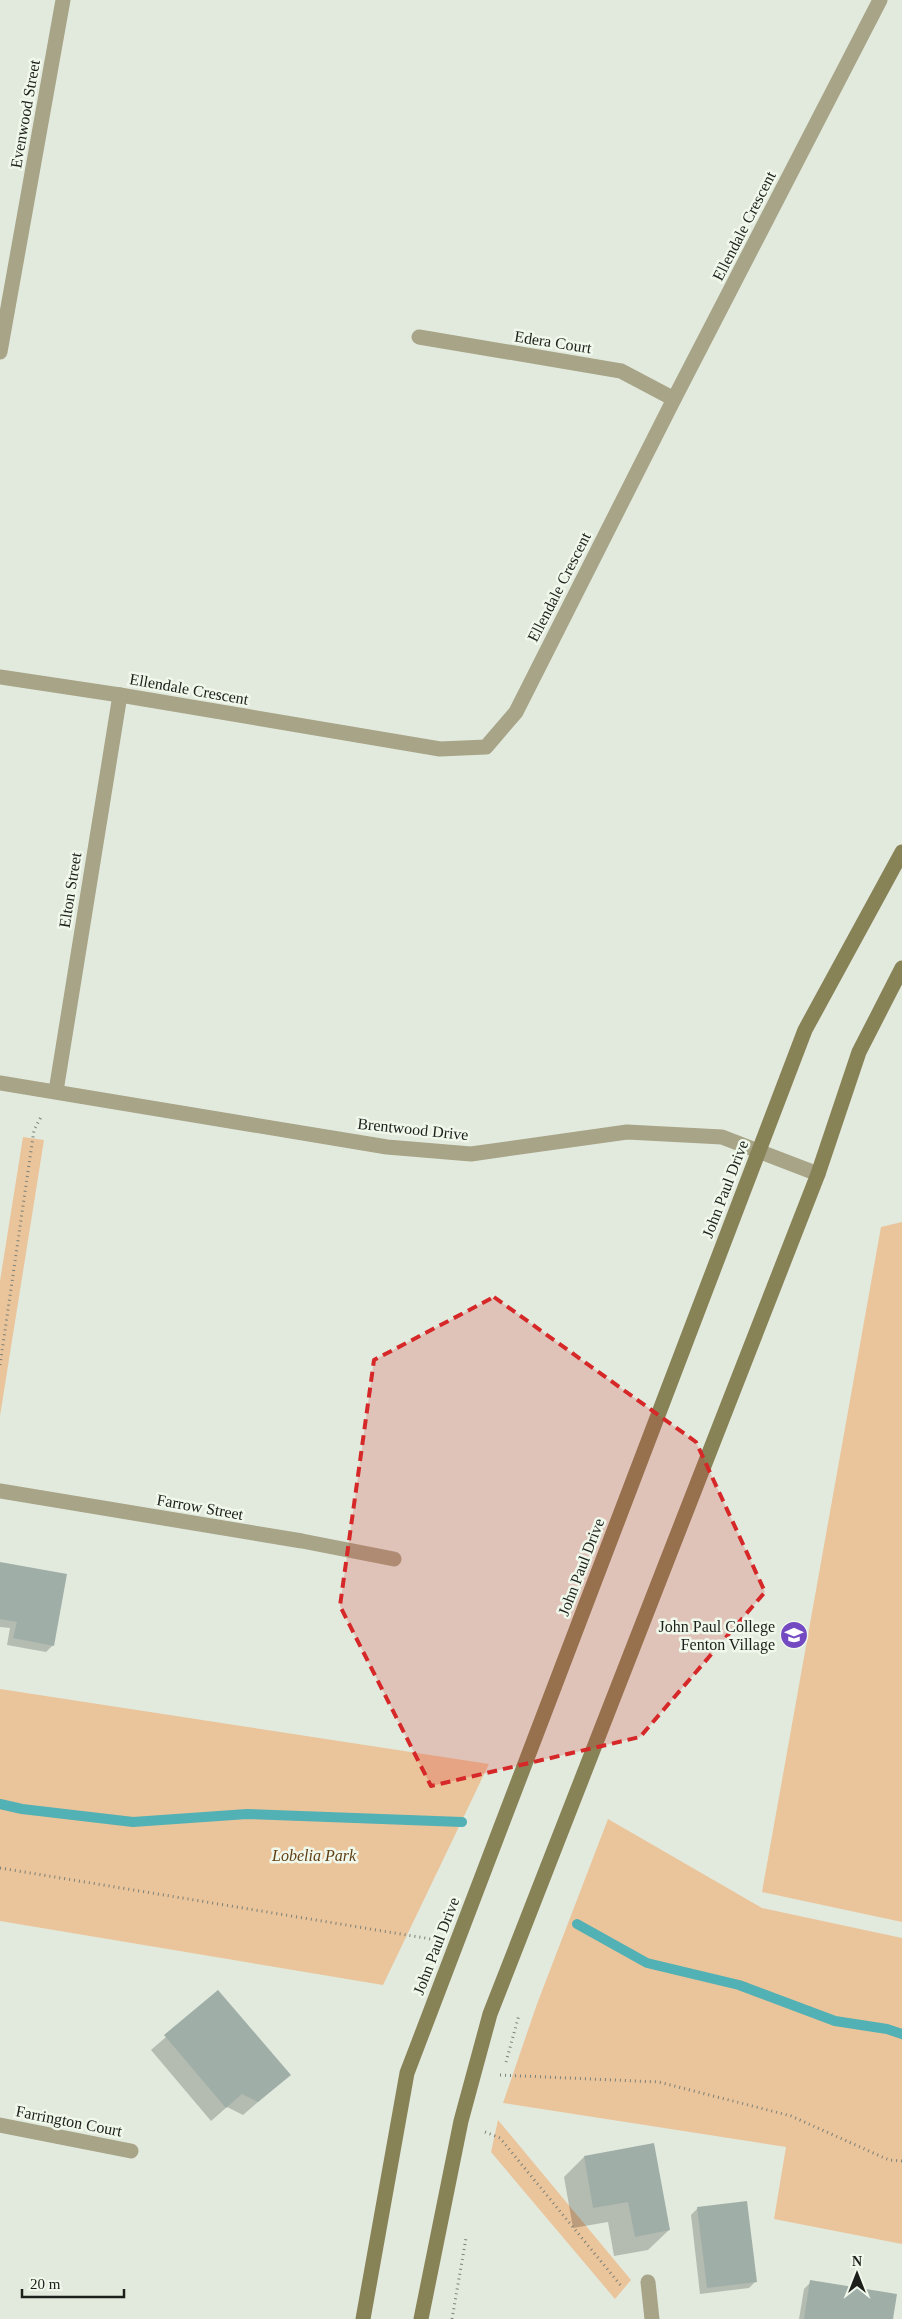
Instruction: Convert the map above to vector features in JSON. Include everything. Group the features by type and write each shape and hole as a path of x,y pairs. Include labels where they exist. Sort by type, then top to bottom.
{"street":[{"name":"Evenwood Street","path":"0,352 63,0"},
{"name":"Ellendale Crescent","path":"0,677 120,695 440,749 486,747 516,712 674,398 880,0"},
{"name":"Edera Court","path":"419,337 621,371 674,398"},
{"name":"Elton Street","path":"56,1091 120,695"},
{"name":"John Paul Drive","path":"363,2319 407,2073 805,1030 902,852"},
{"path":"421,2319 461,2121 490,2014 818,1174 859,1052 902,968"},
{"name":"Brentwood Drive","path":"0,1083 387,1147 471,1154 627,1132 722,1137 818,1174"},
{"name":"Farrow Street","path":"0,1491 302,1541 394,1559"},
{"name":"Farrington Court","path":"0,2125 131,2151"},
{"path":"648,2282 652,2319"}],"path":[{"path":"0,1365 34,1130 56,1091"},
{"path":"0,1868 456,1943"},
{"path":"475,2070 502,2076 659,2082 791,2116 889,2160 902,2161"},
{"path":"484,2132 500,2138 626,2292 648,2282"}],"highlighted area":[{"path":"494,1297 696,1442 765,1592 640,1737 431,1786 340,1606 374,1360"}],"green space":[{"path":"23,1137 44,1140 0,1416 0,1281"},
{"path":"902,1222 902,1922 762,1892 881,1227"},
{"name":"Lobelia Park","path":"0,1689 489,1764 383,1985 0,1921"},
{"path":"608,1819 762,1908 902,1938 902,2244 774,2219 786,2147 503,2103 537,2004"},
{"path":"498,2120 631,2280 615,2299 491,2152"}],"building":[{"path":"0,1562 67,1574 54,1646 13,1638 17,1622 0,1619"},
{"path":"218,1990 291,2075 258,2102 242,2094 226,2108 164,2035"},
{"path":"654,2143 670,2230 635,2237 628,2202 593,2208 584,2156"},
{"path":"747,2201 757,2282 707,2288 697,2207"},
{"path":"810,2280 897,2294 893,2319 804,2319"}],"waterway":[{"path":"0,1804 22,1809 133,1822 247,1814 462,1822"},
{"path":"577,1924 647,1963 739,1985 835,2021 887,2029 902,2034"}],"place":[{"name":"John Paul College Fenton Village","path":"794,1635"}]}
